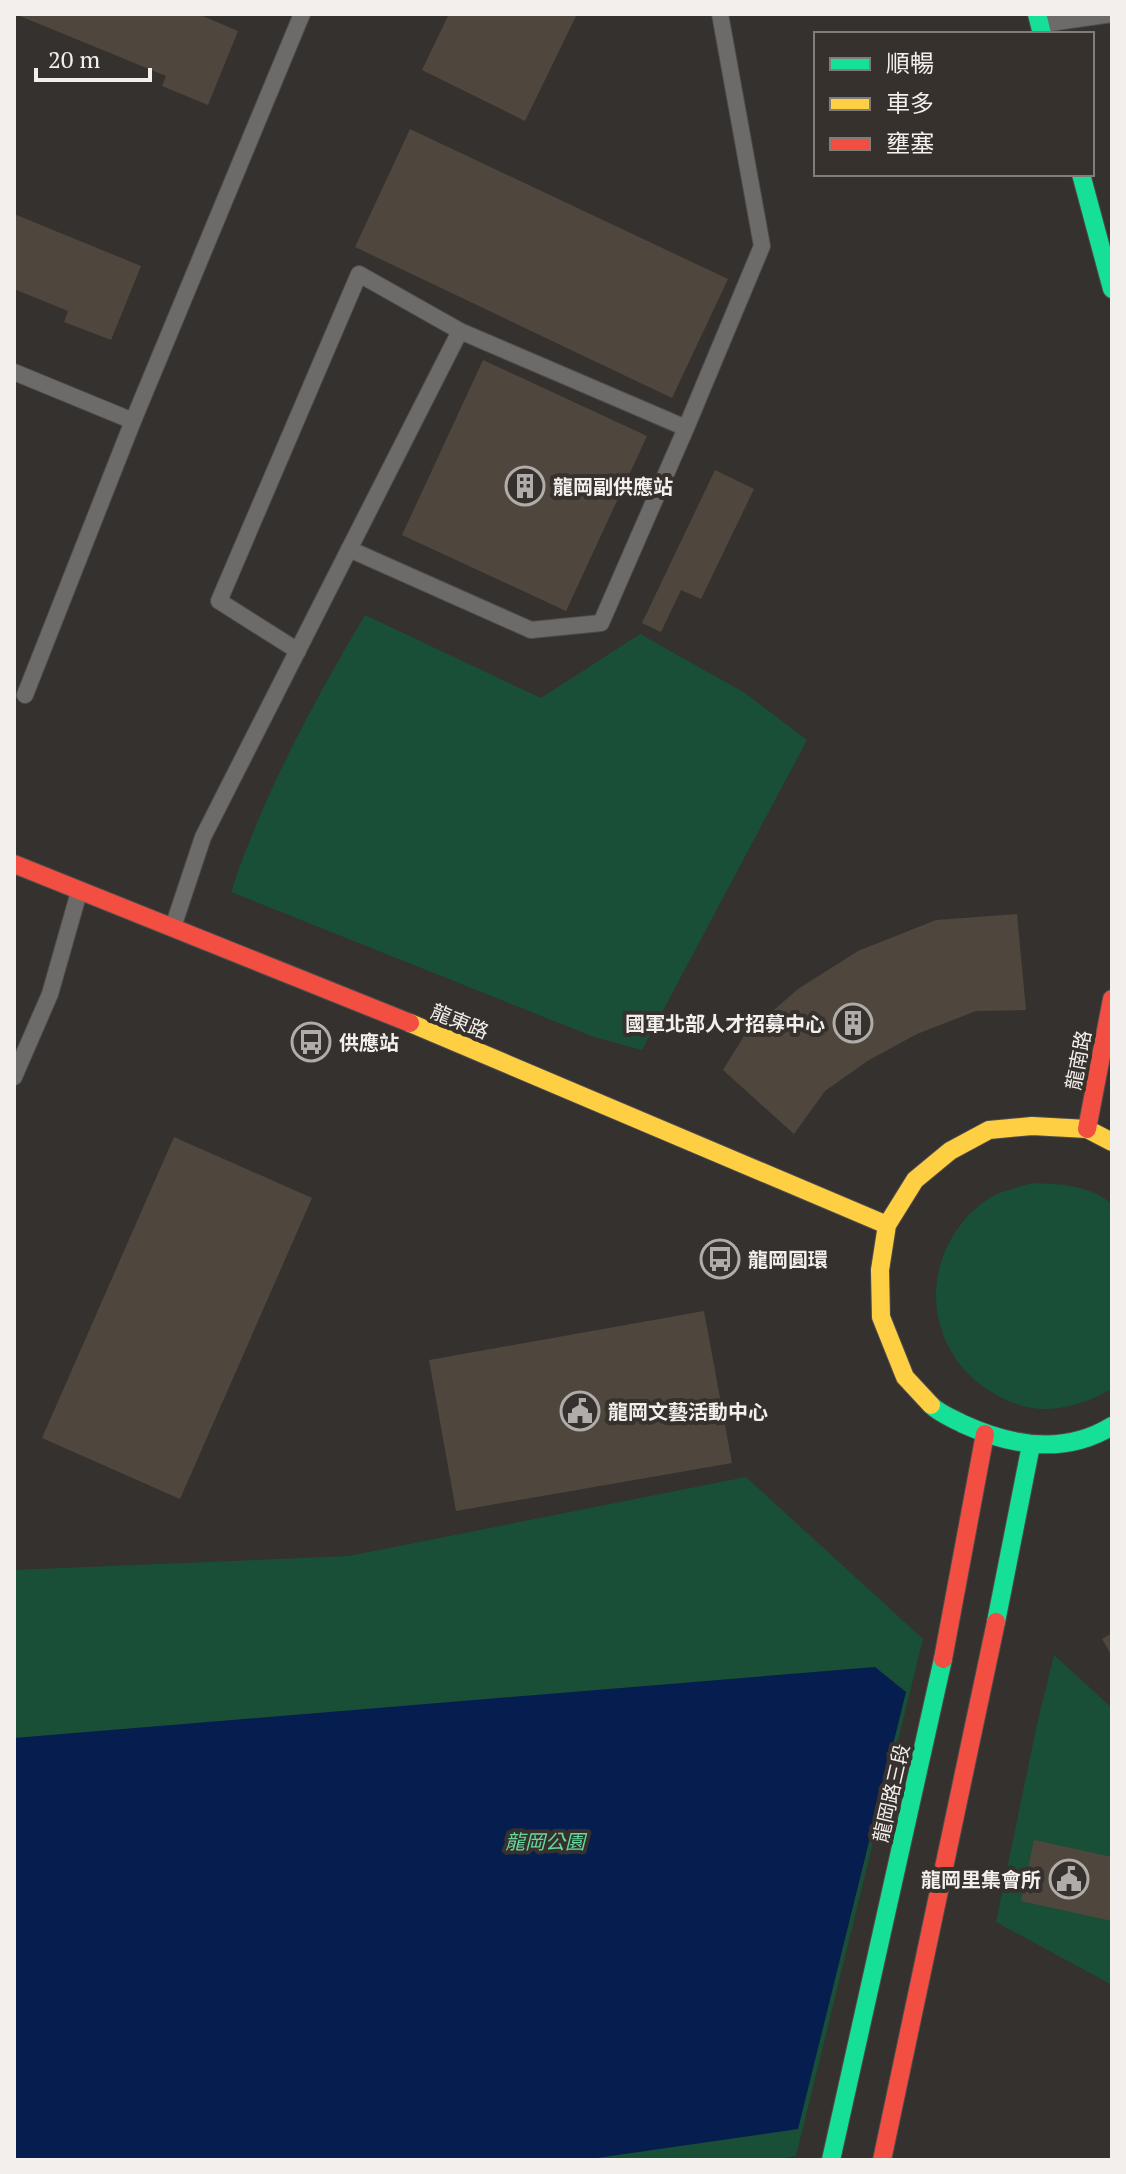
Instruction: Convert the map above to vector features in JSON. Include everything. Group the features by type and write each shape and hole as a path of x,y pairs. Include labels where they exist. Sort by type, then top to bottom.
{"main road":[{"path":"1082,176 1112,289"},
{"name":"龍東路","path":"14,864 442,1036 887,1225"},
{"name":"龍南路","path":"1087,1129 1112,999"},
{"path":"1112,1142 1087,1129 1032,1126 989,1130 950,1151 915,1180 887,1225 880,1270 881,1317 905,1377 938,1412 985,1434 1031,1445 1059,1445 1096,1436 1112,1426"},
{"name":"龍岡路三段","path":"831,2160 947,1641 985,1434"},
{"path":"882,2160 976,1724 1031,1445"}],"lane":[{"path":"25,695 133,421 302,14"},
{"path":"349,549 531,630 601,623 762,246 720,14"},
{"path":"1040,24 1112,14"},
{"path":"298,651 219,601 359,274 460,331 686,428"},
{"path":"173,928 203,837 460,331"},
{"path":"14,372 133,421"},
{"path":"14,1077 50,994 79,890"}],"green space":[{"path":"365,615 541,698 640,634 745,693 807,740 642,1050 594,1037 231,892 258,820 290,750"},
{"path":"1032,1183 1084,1189 1112,1204 1112,1389 1081,1403 1048,1409 1014,1403 975,1380 959,1363 947,1343 939,1322 936,1299 944,1253 964,1220 997,1194"},
{"name":"龍岡公園","path":"746,1477 923,1639 796,2156 772,2160 14,2160 14,1570 349,1556"},
{"path":"1054,1655 1112,1708 1112,1985 996,1922"}],"water":[{"name":"龍岡公園","path":"875,1667 906,1692 798,2129 583,2160 14,2160 14,1738"}],"building":[{"path":"15,14 198,14 238,31 208,105 162,86 166,76"},
{"path":"449,14 577,14 525,121 422,70"},
{"path":"410,129 728,279 672,398 355,247"},
{"path":"14,214 141,266 111,340 64,322 68,311 14,289"},
{"name":"龍岡副供應站","path":"483,360 647,436 566,611 402,535"},
{"path":"715,470 754,489 701,599 681,590 661,632 642,623"},
{"name":"國軍北部人才招募中心","path":"1017,914 1026,1010 976,1011 917,1034 869,1060 825,1091 794,1134 723,1070 744,1036 798,989 858,951 936,920"},
{"path":"174,1137 312,1198 180,1499 42,1438"},
{"name":"龍岡文藝活動中心","path":"704,1311 732,1463 456,1511 429,1360"},
{"path":"1112,1633 1112,1656 1102,1639"},
{"name":"龍岡里集會所","path":"1034,1840 1112,1857 1112,1921 1021,1901"}],"traffic: fast":[{"path":"1037,14 1042,32"},
{"path":"1082,176 1112,289"},
{"path":"931,1405 981,1432 1019,1442 1057,1444 1076,1441 1112,1426"},
{"path":"996,1622 1031,1445"},
{"path":"831,2160 943,1659"}],"traffic: slow":[{"path":"410,1023 887,1225"},
{"path":"931,1405 905,1377 881,1317 880,1270 887,1225 915,1180 950,1151 989,1130 1032,1126 1087,1129 1112,1142"}],"traffic: jam":[{"path":"14,864 410,1023"},
{"path":"1087,1129 1112,999"},
{"path":"943,1659 985,1434"},
{"path":"882,2160 996,1622"}],"place":[{"name":"龍岡副供應站","path":"525,486"},
{"name":"國軍北部人才招募中心","path":"853,1023"},
{"name":"供應站","path":"311,1042"},
{"name":"龍岡圓環","path":"720,1259"},
{"name":"龍岡文藝活動中心","path":"580,1411"},
{"name":"龍岡里集會所","path":"1069,1879"}]}
